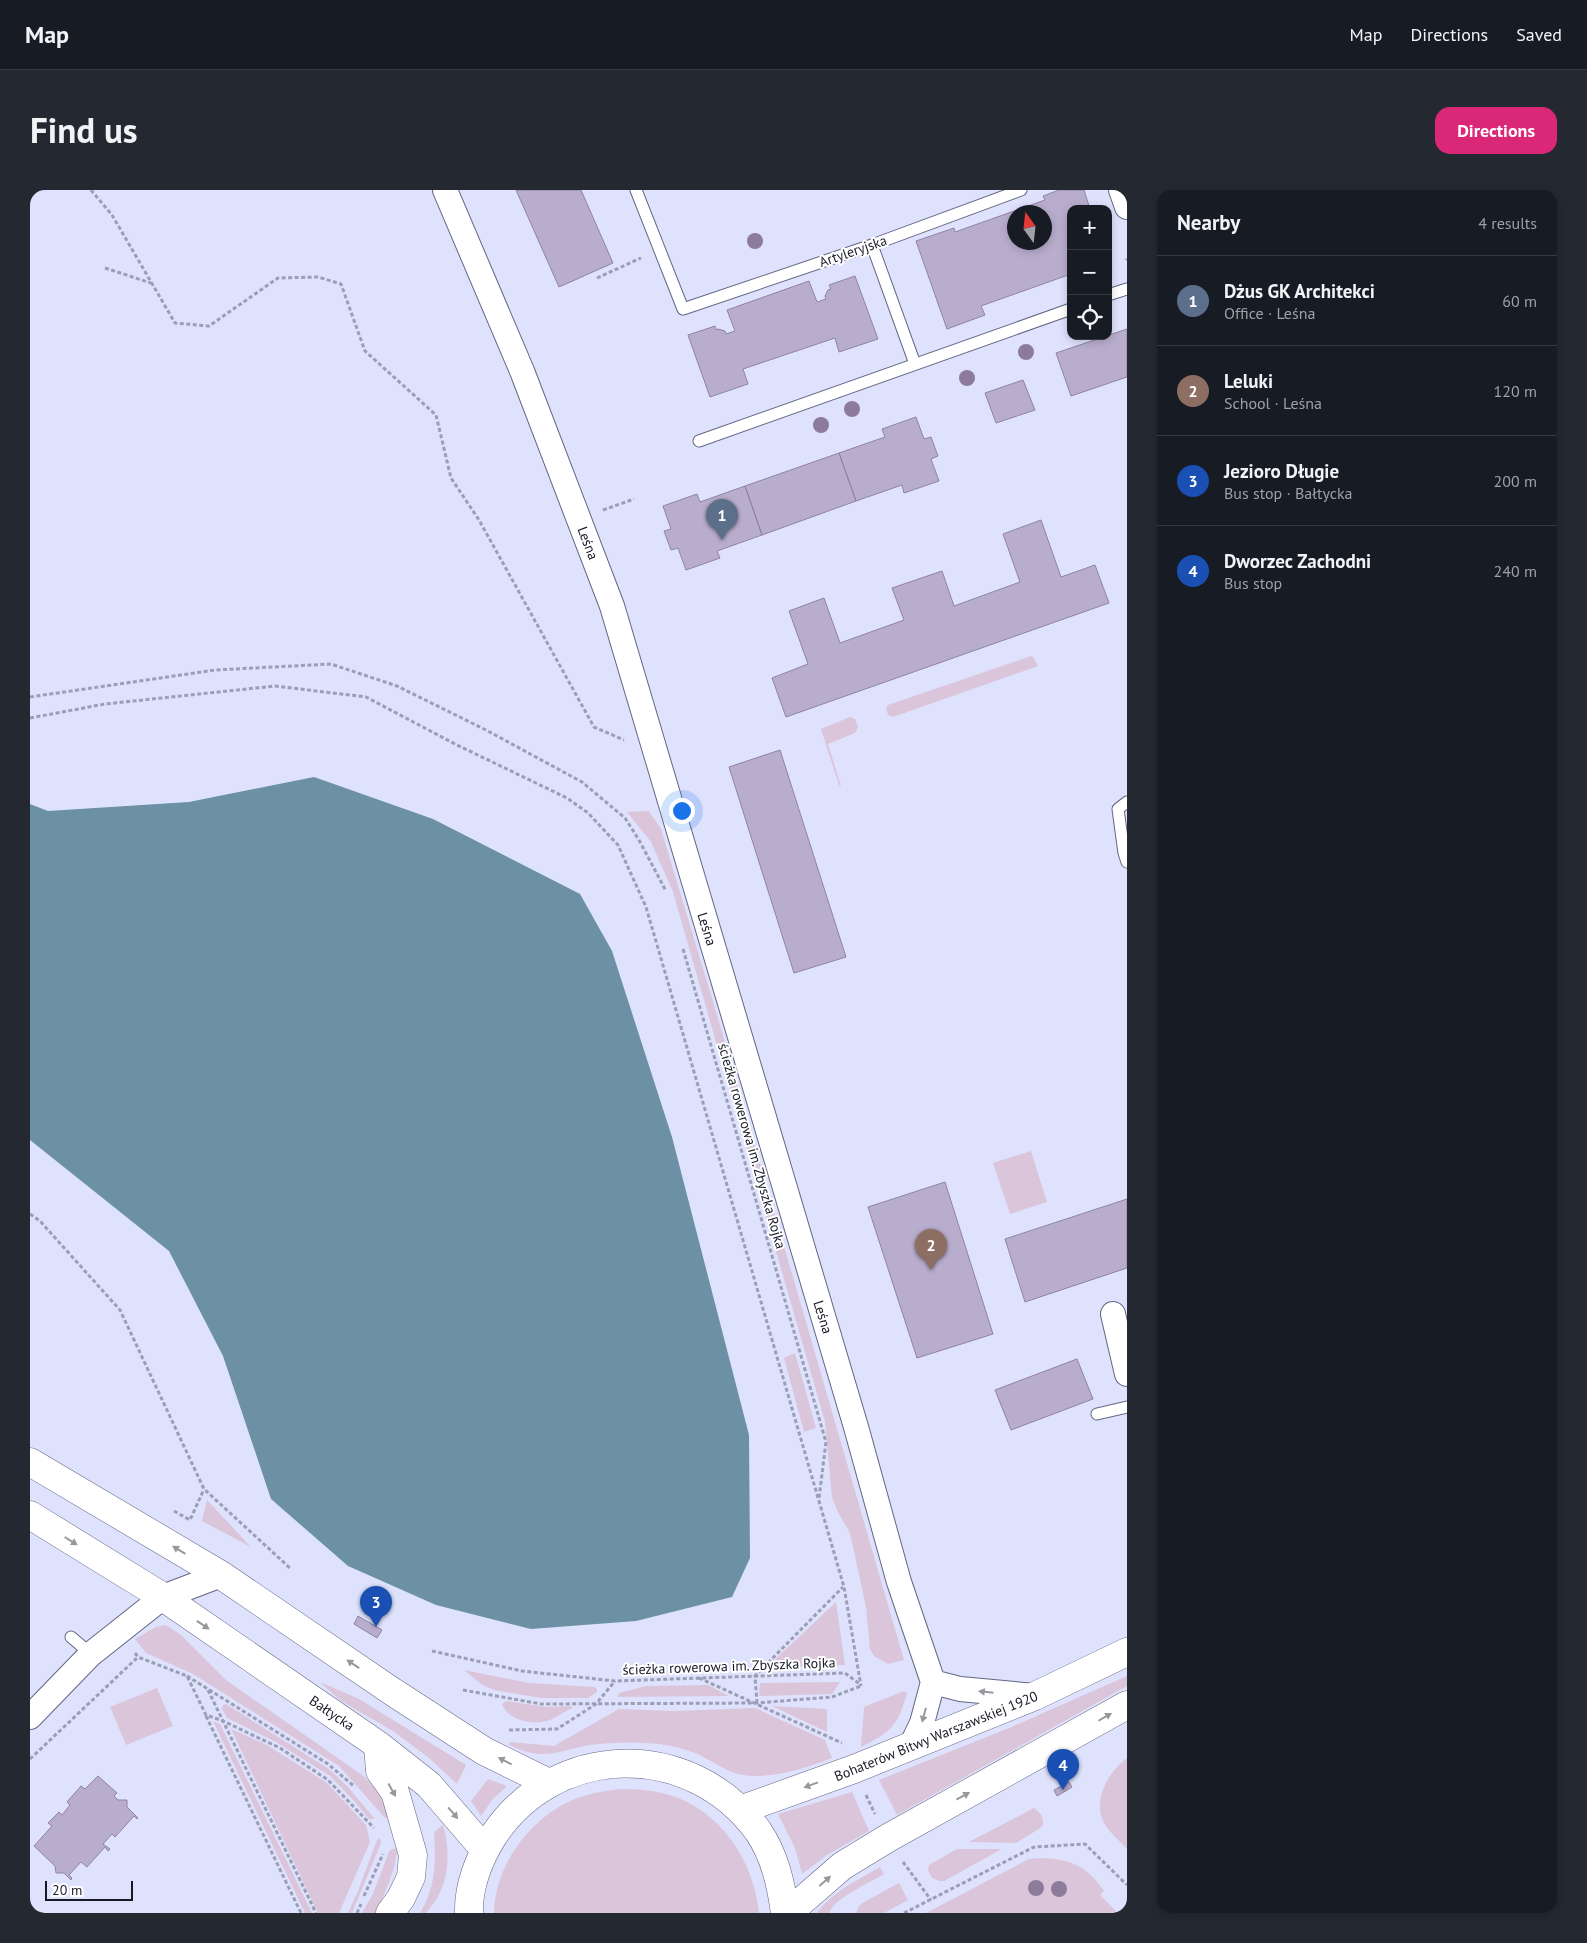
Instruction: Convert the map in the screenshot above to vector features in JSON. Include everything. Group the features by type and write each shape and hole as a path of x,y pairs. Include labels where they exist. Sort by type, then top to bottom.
{"main road":[{"path":"30,1462 221,1575 393,1692 484,1751 549,1783"},
{"name":"Bałtycka","path":"30,1515 163,1597 378,1745 429,1785 485,1850"},
{"name":"Bohaterów Bitwy Warszawskiej 1920","path":"740,1810 854,1770 1035,1696 1127,1652"},
{"path":"787,1913 842,1866 1127,1705"},
{"path":"378,1745 380,1771 395,1792 412,1855 411,1877 401,1898 390,1913"},
{"path":"466,1911 474,1877 485,1850 502,1824 523,1801 549,1783 587,1767 628,1762 669,1768 707,1784 740,1810 759,1832 773,1858 782,1886 787,1913"}],"street":[{"name":"Leśna","path":"445,190 522,371 612,606 853,1418 899,1582 933,1682"},
{"path":"1121,190 1127,207"},
{"path":"1112,1314 1127,1374"},
{"path":"30,1717 91,1654 163,1597 221,1575"},
{"path":"911,1746 922,1724 933,1682 960,1689 1035,1696"}],"lane":[{"name":"Artyleryjska","path":"636,190 683,309 872,246 1021,190"},
{"path":"872,246 916,364"},
{"path":"1112,294 1127,289"},
{"path":"699,441 1067,310"},
{"path":"1127,802 1118,809 1127,862"},
{"path":"1097,1414 1127,1407"},
{"path":"71,1637 91,1654"}],"path":[{"path":"91,190 112,215 175,323 210,326 278,278 318,277 341,284 365,351 436,415 451,478 480,520 594,727 633,743 651,740"},
{"path":"597,278 640,258"},
{"path":"105,268 152,284"},
{"path":"603,510 634,499"},
{"path":"30,697 216,670 331,664 397,686 486,730 582,782 625,818 666,889 669,899"},
{"path":"30,718 105,704 275,686 366,697 455,744 568,798 588,812 618,845 646,907 818,1501"},
{"name":"ścieżka rowerowa im. Zbyszka Rojka","path":"682,946 826,1442 818,1501 844,1586 861,1686"},
{"path":"30,1214 40,1222 120,1310 204,1489 291,1569"},
{"path":"190,1520 204,1489"},
{"path":"757,1703 755,1676 844,1586"},
{"path":"119,1632 138,1656 187,1676 328,1764 356,1789"},
{"name":"ścieżka rowerowa im. Zbyszka Rojka","path":"432,1651 522,1671 615,1681 846,1673 861,1686"},
{"path":"30,1759 138,1656"},
{"path":"187,1676 301,1913"},
{"path":"696,1677 757,1703 843,1744"},
{"path":"508,1730 557,1729 596,1704 615,1681"},
{"path":"463,1690 541,1704 757,1703 832,1697 861,1686"},
{"path":"208,1689 316,1913"},
{"path":"206,1715 280,1748 328,1780 375,1829"},
{"path":"865,1793 877,1819"},
{"path":"904,1913 1034,1847 1085,1844 1127,1885"},
{"path":"357,1913 384,1847"},
{"path":"897,1854 931,1900"}],"shaded area":[{"path":"1031,656 1038,666 893,717 888,715 886,707 888,705"},
{"path":"850,717 855,719 858,727 855,733 828,744 841,786 839,785 821,729"},
{"path":"649,811 661,829 717,1015 904,1660 888,1664 874,1656 870,1649 866,1607 850,1533 832,1498 825,1422 673,892 651,842 627,812"},
{"path":"1031,1151 1047,1202 1010,1214 993,1163"},
{"path":"795,1353 816,1428 804,1432 784,1358"},
{"path":"207,1500 251,1547 202,1521"},
{"path":"836,1602 845,1665 766,1668"},
{"path":"166,1625 181,1635 226,1680 362,1775 376,1788 384,1799 388,1805 391,1817 385,1818 339,1766 193,1674 146,1653 135,1639 156,1627"},
{"path":"464,1670 529,1683 594,1687 597,1689 597,1692 588,1698 541,1698 494,1690 481,1684"},
{"path":"1127,1676 1127,1686 897,1815 879,1780 1009,1728"},
{"path":"320,1682 359,1699 466,1765 457,1784 429,1758 393,1731 341,1701"},
{"path":"840,1682 832,1694 759,1696 760,1683"},
{"path":"708,1685 729,1696 617,1697 619,1693 646,1686"},
{"path":"157,1688 173,1726 126,1745 110,1707"},
{"path":"904,1691 907,1693 904,1704 892,1727 880,1737 861,1747 864,1707"},
{"path":"506,1701 545,1707 572,1706 572,1708 547,1721 528,1722 509,1714 502,1704"},
{"path":"226,1704 329,1769 348,1787 375,1819 369,1819 330,1776 276,1742 227,1718 222,1709 223,1705"},
{"path":"772,1706 827,1709 827,1732"},
{"path":"755,1708 825,1740 832,1758 788,1772 755,1776 737,1774 695,1753 676,1747 656,1744 590,1745 550,1754 532,1753 509,1745 510,1742 554,1746 619,1709 675,1711"},
{"path":"213,1721 220,1724 312,1913 305,1913"},
{"path":"231,1729 267,1745 327,1783 366,1825 370,1842 339,1913 318,1913"},
{"path":"1127,1758 1127,1849 1106,1826 1100,1808 1103,1789 1113,1771"},
{"path":"488,1779 507,1786 493,1799 481,1816 471,1801"},
{"path":"620,1789 666,1794 685,1801 702,1811 717,1824 730,1839 750,1874 756,1893 759,1913 494,1913 496,1895 508,1860 530,1830 559,1807 575,1799"},
{"path":"852,1792 869,1831 827,1855 802,1874 795,1848 778,1814"},
{"path":"1034,1808 1042,1816 1042,1827 1016,1843 969,1842"},
{"path":"443,1825 447,1848 447,1871 440,1893 434,1903 426,1913 420,1913 429,1894 434,1874 434,1832"},
{"path":"380,1838 381,1843 352,1913 348,1913 377,1840"},
{"path":"397,1848 386,1890 375,1913 362,1913 373,1894 390,1850"},
{"path":"957,1849 1002,1849 944,1881 932,1878 928,1870 929,1865"},
{"path":"1041,1858 1070,1862 1085,1870 1098,1882 1104,1891 1100,1895 1116,1911 1113,1913 926,1913 1029,1859"},
{"path":"880,1867 884,1874 845,1896 832,1907 829,1913 817,1913 838,1893"},
{"path":"899,1883 908,1900 884,1913 856,1913 859,1906 864,1902"}],"water":[{"path":"314,777 433,819 580,894 612,951 672,1137 749,1435 750,1558 732,1597 636,1621 531,1629 436,1605 348,1566 271,1499 223,1356 169,1251 30,1140 30,804 48,811 189,802"}],"building":[{"path":"516,190 581,190 613,263 559,287"},
{"path":"1059,190 1084,190 1089,205 1067,205 1067,275 981,306 985,315 947,329 916,241 954,228 955,232 1007,214 1007,250 1052,250 1052,205 1031,205 1045,200 1043,196"},
{"path":"855,276 878,339 839,352 835,338 743,369 748,384 710,397 688,335 715,326 716,330 725,331 726,334 735,331 727,310 809,281 817,302 826,299 825,296 828,290 831,289 829,285"},
{"path":"1127,329 1127,377 1071,396 1056,353 1094,340 1112,340 1112,334"},
{"path":"1023,380 1035,410 996,423 985,393"},
{"path":"916,417 924,439 931,437 938,456 931,459 939,481 904,493 902,485 856,501 839,453 885,437 882,429"},
{"path":"839,453 856,501 762,535 745,486"},
{"path":"745,486 762,535 717,551 720,558 686,570 678,548 671,550 664,531 671,529 663,506 697,494 700,502"},
{"path":"1041,520 1061,577 1095,565 1109,603 786,717 772,678 808,664 789,611 824,598 840,643 904,620 892,588 942,571 954,606 1020,582 1003,534"},
{"path":"780,750 846,957 794,973 729,767"},
{"path":"945,1182 993,1334 917,1358 868,1207"},
{"path":"1127,1199 1127,1268 1025,1302 1005,1239"},
{"path":"1077,1359 1093,1399 1011,1430 995,1390"},
{"path":"358,1616 382,1630 377,1638 354,1624"},
{"path":"98,1776 117,1793 114,1796 118,1800 127,1800 127,1807 138,1818 134,1816 115,1837 112,1834 103,1844 110,1849 108,1851 105,1847 87,1867 81,1862 69,1875 72,1878 71,1880 64,1873 56,1873 55,1866 34,1846 52,1826 48,1823 59,1812 62,1815 70,1805 67,1802 81,1786 85,1789"},
{"path":"1069,1782 1072,1787 1057,1796 1054,1790"}],"place":[{"name":"Dżus GK Architekci","path":"722,540"},
{"name":"Leluki","path":"931,1270"},
{"name":"Jezioro Długie","path":"376,1627"},
{"name":"Dworzec Zachodni","path":"1063,1790"}]}
